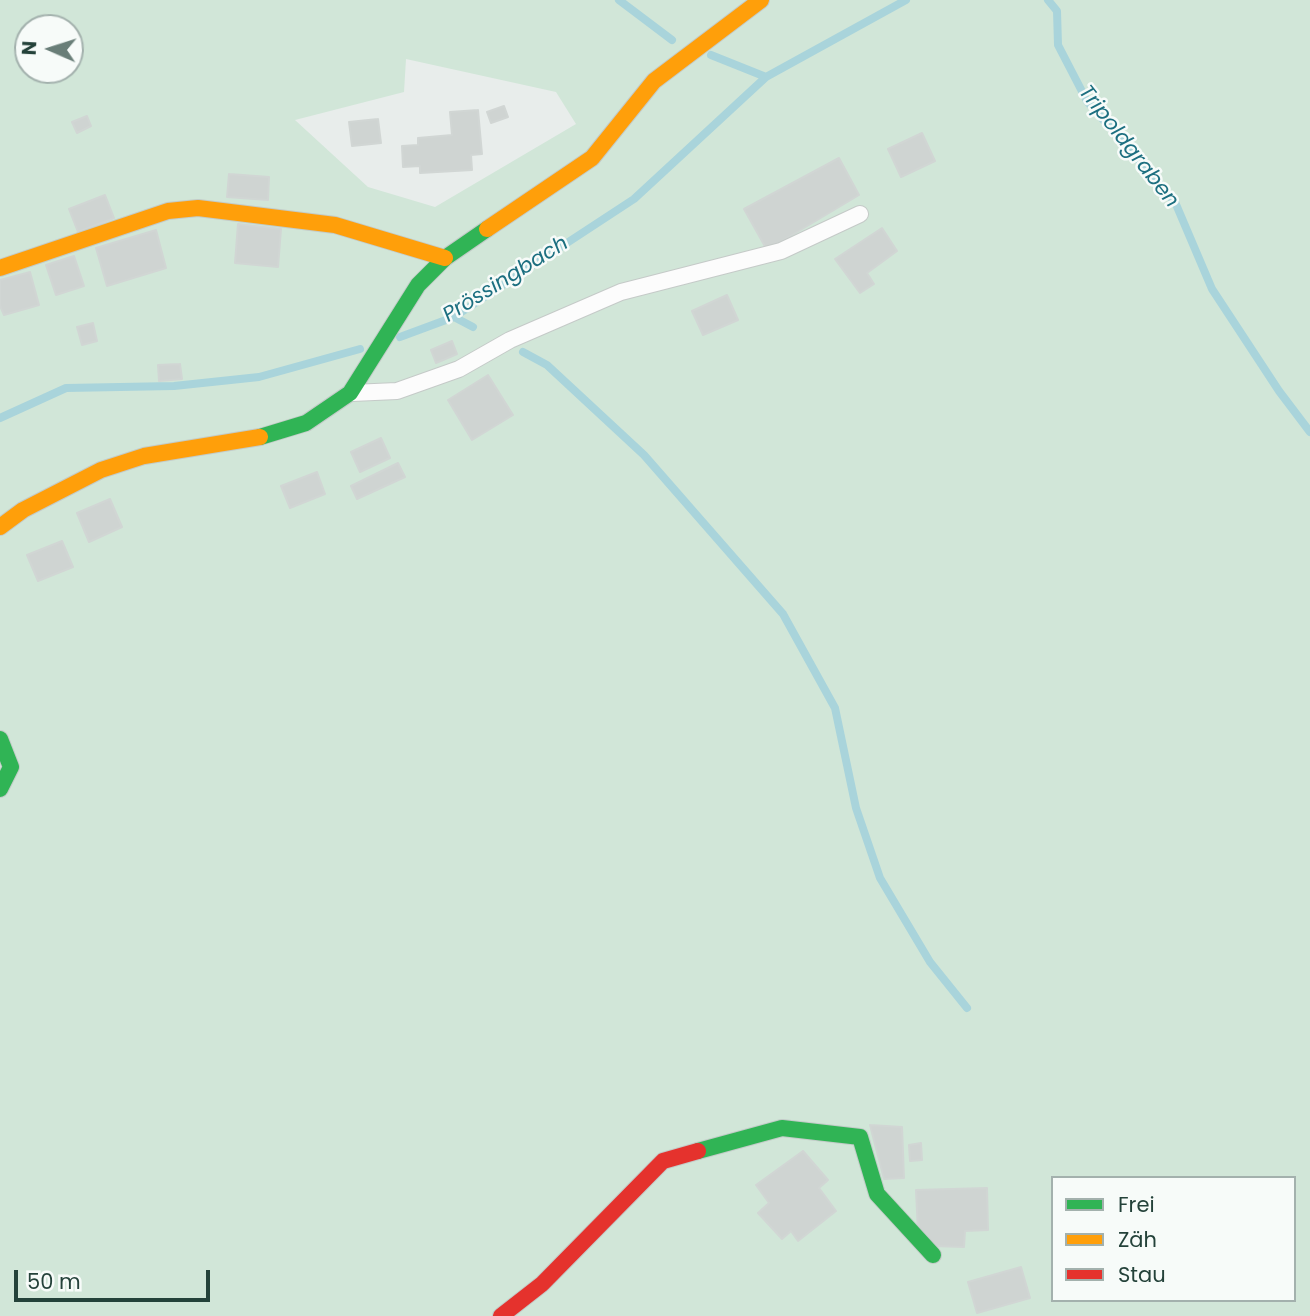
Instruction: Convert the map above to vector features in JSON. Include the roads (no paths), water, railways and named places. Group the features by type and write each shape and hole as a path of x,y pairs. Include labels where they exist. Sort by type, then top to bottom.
{"street":[{"path":"0,527 23,510 101,470 144,456 272,435 306,423 350,393 418,285 445,258 592,158 654,81 761,0"},
{"path":"0,268 168,211 198,208 335,225 445,258"},
{"path":"0,739 11,767 0,789"},
{"path":"500,1316 542,1284 663,1161 782,1128 860,1137 877,1194 933,1255"}],"lane":[{"path":"350,393 397,391 459,369 510,340 621,292 781,251 860,214"}],"waterway":[{"path":"619,0 672,40"},
{"name":"Prössingbach","path":"400,337 454,317 634,199 766,77 906,0"},
{"name":"Tripoldgraben","path":"1048,0 1057,11 1058,45 1087,101 1175,202 1212,289 1279,391 1310,432"},
{"path":"711,55 766,77"},
{"path":"454,317 473,327"},
{"name":"Prössingbach","path":"0,418 66,388 174,386 259,377 360,349"},
{"path":"523,352 547,365 644,455 783,614 835,708 856,808 880,878 930,962 967,1008"}]}
